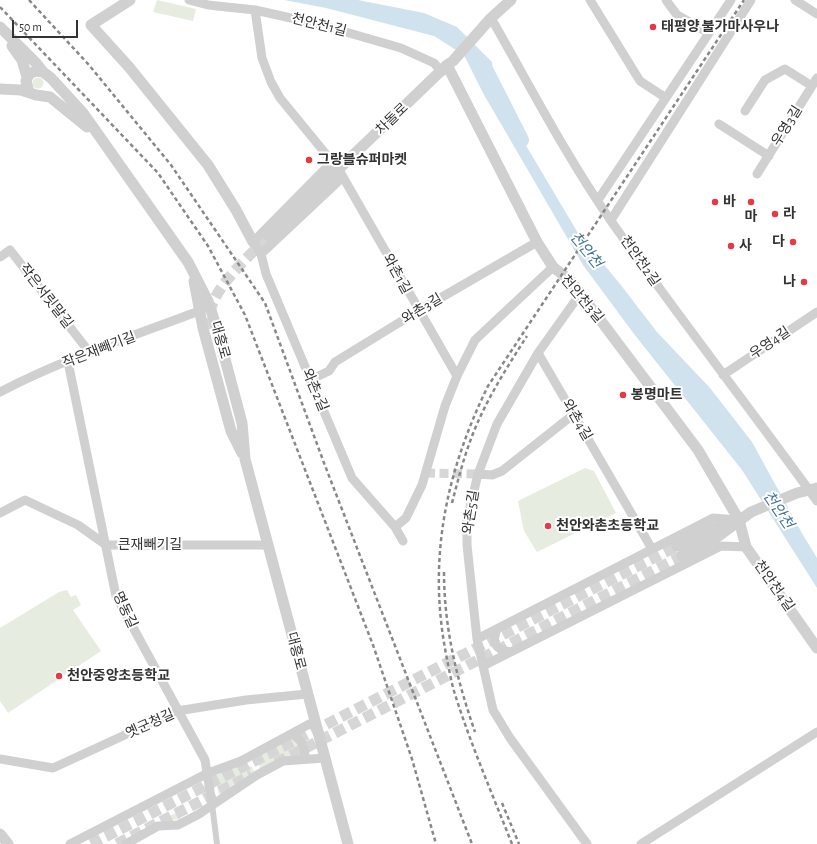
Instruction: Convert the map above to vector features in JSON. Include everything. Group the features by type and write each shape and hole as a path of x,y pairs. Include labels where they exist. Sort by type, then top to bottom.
{"street":[{"path":"130,0 90,25 129,67 208,165 236,210 253,242 338,170"},
{"name":"천안천1길","path":"190,0 208,5 255,10 318,24 401,48 434,63 447,66"},
{"name":"차돌로","path":"269,236 447,66 491,18 511,0"},
{"path":"590,0 640,81 666,98"},
{"path":"666,0 677,15 709,33"},
{"path":"598,200 731,0"},
{"path":"611,220 750,0"},
{"path":"795,0 817,14"},
{"name":"와촌1길","path":"255,10 262,58 271,82 280,98 338,170 418,311 457,376"},
{"name":"천안천2길","path":"491,18 576,166 611,220 723,375 813,489 817,501"},
{"path":"0,27 65,92 83,113 99,138"},
{"path":"0,35 15,50 22,60 29,92"},
{"name":"천안천3길","path":"447,66 537,242 553,267 571,281 695,446 739,520"},
{"path":"745,111 766,80 785,69 812,86"},
{"path":"0,89 26,79 33,72 45,73"},
{"path":"40,95 49,88 50,81 45,73"},
{"name":"우영3길","path":"757,174 817,78"},
{"path":"0,89 29,92 50,97 79,119 99,138"},
{"path":"719,124 769,156"},
{"name":"대흥로","path":"99,138 144,197 188,262 208,301 242,423 245,459 348,844"},
{"path":"261,254 338,170"},
{"name":"와촌2길","path":"253,242 261,254 266,274 352,478 395,527 403,541"},
{"name":"와촌3길","path":"310,380 329,371 335,362 418,311 537,242"},
{"name":"작은서릿말길","path":"0,257 10,250 90,353"},
{"path":"395,527 406,518 422,485 445,406 474,340 553,267"},
{"name":"대흥로","path":"192,272 199,311 231,431 245,459"},
{"path":"478,474 497,424 538,353 580,294"},
{"name":"작은재빼기길","path":"0,392 36,375 90,353 199,311"},
{"name":"우영4길","path":"723,375 817,312"},
{"path":"210,329 245,459"},
{"name":"와촌4길","path":"538,353 652,549"},
{"name":"명동길","path":"68,362 116,596 177,711 205,760 217,844"},
{"name":"와촌5길","path":"574,414 502,471 492,475 478,474 467,520 466,545 477,639 493,710 497,718 587,844"},
{"path":"679,551 713,540 751,512 797,493 813,489"},
{"name":"큰재빼기길","path":"0,513 25,500 78,525 106,545 268,545"},
{"path":"477,639 713,518 739,520"},
{"name":"천안천4길","path":"739,520 746,546 817,648"},
{"path":"483,666 721,546 746,546"},
{"path":"497,629 494,640 496,646 501,650 511,652"},
{"name":"옛군청길","path":"0,759 54,768 177,711 246,700 307,694"},
{"path":"70,844 208,774 241,762 315,721"},
{"path":"641,844 817,732"},
{"path":"290,734 296,737 303,745 305,759"},
{"path":"126,844 158,826 178,825 207,810 212,804 257,774 283,761 325,758"},
{"path":"0,834 8,844"}],"shaded area":[{"path":"157,0 196,9 193,21 153,12"},
{"path":"38,77 42,79 44,83 42,87 38,89 34,87 32,83 34,79"},
{"path":"585,468 594,471 616,513 537,552 524,531 518,501"},
{"path":"67,590 71,597 76,595 81,605 73,610 101,651 8,713 0,701 0,628 59,592"},
{"path":"288,737 297,741 303,756 260,770 254,756"},
{"path":"244,762 247,768 251,766 255,773 219,795 215,776"},
{"path":"200,782 208,789 207,804 196,784"},
{"path":"177,812 181,819 161,821"}],"water":[{"path":"284,0 358,0 424,13 457,27 492,62 496,95 578,233 657,332 710,388 752,442 817,558 817,588 742,470 634,334 583,265 483,93 464,55 434,36 326,8"}],"waterway":[{"name":"천안천","path":"486,71 521,140"}],"tunnel":[{"path":"210,329 211,308 216,296 237,268 269,236"},
{"path":"426,473 478,474"},
{"path":"91,844 677,546"},
{"path":"276,763 682,556"},
{"path":"117,844 252,775"}],"railway":[{"path":"29,0 89,65 171,165 265,303 324,463 472,844"},
{"path":"512,844 467,730 454,691 447,659 441,623 439,588 440,553 444,519 451,485 473,419 488,386 744,0"},
{"path":"0,7 158,173 208,246 245,315 373,645 412,759 436,844"},
{"path":"452,503 466,453 477,424 494,390 527,336"},
{"path":"444,572 446,613 449,634 457,673 475,732"},
{"path":"502,803 519,844"}],"place":[{"name":"태평양 불가마사우나","path":"653,27"},
{"name":"그랑블슈퍼마켓","path":"309,160"},
{"name":"바","path":"715,202"},
{"name":"마","path":"751,202"},
{"name":"라","path":"775,214"},
{"name":"다","path":"793,242"},
{"name":"사","path":"731,246"},
{"name":"나","path":"804,282"},
{"name":"봉명마트","path":"623,395"},
{"name":"천안와촌초등학교","path":"548,526"},
{"name":"천안중앙초등학교","path":"59,676"}]}
